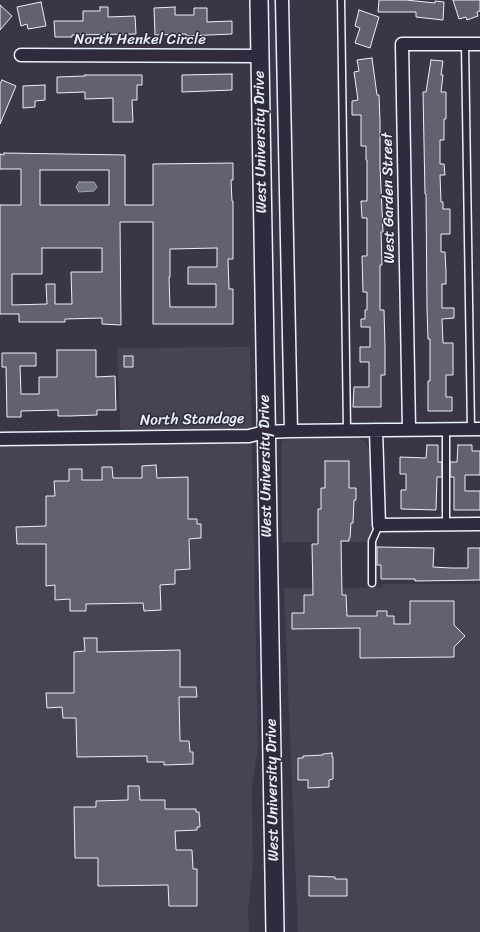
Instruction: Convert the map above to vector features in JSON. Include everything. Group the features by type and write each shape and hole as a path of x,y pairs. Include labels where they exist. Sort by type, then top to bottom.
{"main road":[{"name":"West University Drive","path":"258,0 275,932"}],"street":[{"name":"West University Drive","path":"282,0 291,431"},
{"name":"West Garden Street","path":"409,429 402,44 480,44"},
{"name":"North Henkel Circle","path":"20,55 259,56"},
{"name":"North Standage","path":"0,439 249,436 266,432 291,431 476,429"},
{"path":"376,430 379,525 480,524"}],"lane":[{"path":"341,0 347,430"},
{"path":"465,44 476,429"},
{"path":"446,430 446,525"},
{"path":"372,583 372,541 379,525"}],"shaded area":[{"path":"250,347 258,747 252,786 253,864 248,911 249,932 0,932 0,446 121,445 117,348"},
{"path":"357,438 366,443 370,452 372,526 368,542 282,542 282,441 289,439"},
{"path":"382,584 480,584 480,932 298,932 284,588 383,588"}],"water":[{"path":"79,182 94,182 97,187 94,191 79,192 76,187"}],"building":[{"path":"379,0 406,0 435,3 435,1 444,2 443,20 416,17 416,12 378,12"},
{"path":"453,0 480,0 480,11 477,12 478,16 467,20 466,17 459,19"},
{"path":"41,2 46,26 28,29 27,24 21,26 17,7"},
{"path":"0,5 12,16 0,30"},
{"path":"100,7 108,7 108,17 135,16 136,34 72,35 72,37 55,37 54,21 83,21 83,11 100,11"},
{"path":"175,7 175,15 194,15 194,8 207,8 207,22 232,21 232,34 186,36 186,34 155,35 154,8"},
{"path":"359,10 379,17 370,48 355,43 360,28 355,26"},
{"path":"372,58 377,95 379,95 383,232 381,232 382,265 380,265 380,310 384,310 385,375 381,375 381,407 353,407 354,387 369,387 369,362 360,362 360,347 370,347 370,327 361,327 361,319 365,319 365,310 367,310 367,292 363,292 362,256 367,256 367,218 362,218 361,201 367,201 366,146 361,146 361,115 352,115 352,101 358,100 354,72 359,71 357,60"},
{"path":"431,60 443,61 441,92 446,92 444,140 440,140 440,164 444,164 445,175 440,175 441,202 443,202 443,209 450,209 450,234 441,234 441,252 445,252 446,272 446,284 442,284 442,308 454,308 454,318 442,319 443,343 453,343 453,375 446,375 446,397 452,397 452,411 428,411 430,339 428,339 427,308 423,92 426,92"},
{"path":"232,74 232,90 182,92 182,75"},
{"path":"85,75 142,75 142,85 137,85 137,100 132,100 133,122 113,122 113,98 85,99 85,92 57,93 57,77"},
{"path":"2,80 16,86 0,124 0,84"},
{"path":"45,85 45,100 35,101 35,107 23,108 23,86"},
{"path":"4,153 125,155 125,205 153,205 153,164 233,163 233,180 231,180 233,201 233,259 228,259 229,289 233,289 233,324 153,324 153,222 120,222 121,325 102,324 102,318 65,319 65,322 19,322 19,314 0,314 0,205 21,205 21,169 0,169 0,154 4,155","holes":["40,170 109,170 109,205 40,205","42,248 102,248 102,272 71,272 72,304 55,304 55,284 46,284 47,304 12,305 12,274 42,274","217,248 217,267 188,267 188,284 216,284 216,307 170,307 170,249"]},
{"path":"57,350 96,350 96,377 115,376 116,410 97,410 97,415 70,416 58,416 58,410 21,411 21,417 7,417 6,367 2,367 2,353 36,353 36,366 20,366 21,394 39,394 39,377 57,377"},
{"path":"124,356 133,356 133,367 124,367"},
{"path":"427,445 438,445 438,462 442,462 442,477 437,477 436,510 401,509 401,490 406,490 406,474 400,474 400,457 426,458"},
{"path":"458,445 472,445 472,451 480,451 480,475 465,475 465,491 480,491 480,510 454,510 454,477 450,477 450,462 457,462"},
{"path":"325,461 349,461 349,488 356,488 356,500 354,500 353,523 351,523 350,538 349,541 341,541 342,595 346,595 347,616 377,616 377,611 387,611 387,616 394,616 394,624 410,624 410,601 454,601 454,625 465,636 454,647 454,657 360,658 360,628 292,629 292,613 304,613 304,595 313,595 312,544 318,544 318,509 321,509 321,488 325,488"},
{"path":"156,465 157,478 188,477 188,519 197,519 197,524 201,524 201,538 189,539 190,569 175,570 175,584 160,585 161,610 144,611 143,603 86,604 86,611 70,611 70,599 55,600 55,585 46,586 46,544 17,544 16,527 46,526 46,496 55,496 54,481 69,481 69,469 82,469 82,480 102,480 102,467 112,467 113,478 142,478 142,466"},
{"path":"377,547 434,548 433,567 451,568 468,568 468,548 480,548 480,580 415,581 415,579 381,579 381,565 377,565"},
{"path":"84,638 97,638 97,652 180,650 180,687 196,687 197,697 179,697 180,741 189,741 190,752 193,752 193,764 164,765 164,762 147,762 147,756 77,757 76,718 63,718 62,707 47,708 46,693 74,693 74,652 85,651"},
{"path":"332,753 333,779 329,780 329,787 308,788 308,780 298,780 298,758 303,758 303,756"},
{"path":"128,786 139,786 140,800 165,800 165,809 196,809 196,812 199,812 200,827 197,827 197,830 175,831 176,850 192,850 193,869 197,869 197,906 169,906 168,885 98,886 98,858 75,858 74,807 96,807 96,801 128,800"},
{"path":"309,876 347,879 347,896 309,896"}]}
